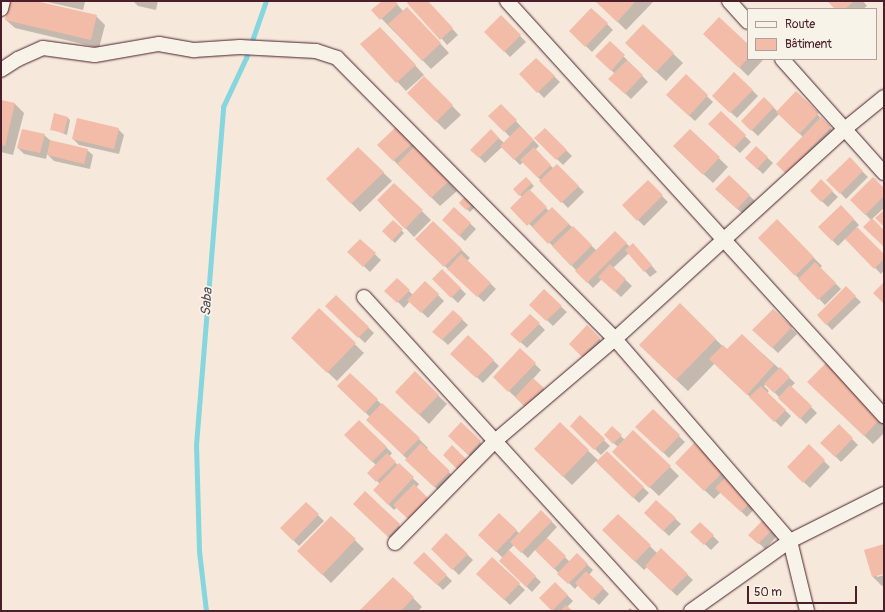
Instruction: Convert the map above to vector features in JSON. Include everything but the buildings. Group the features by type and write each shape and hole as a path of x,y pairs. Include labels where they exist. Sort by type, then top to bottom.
{"street":[{"path":"1,9 3,1"},
{"path":"507,1 724,238 884,416"},
{"path":"729,1 747,21"},
{"path":"1,70 18,59 43,48 95,55 160,44 194,50 240,47 328,53 337,58 363,81 614,339 790,541 807,611"},
{"path":"783,60 846,128 884,173"},
{"path":"395,543 495,441 614,339 846,128 884,96"},
{"path":"364,297 650,611"},
{"path":"692,611 790,541 884,494"}],"waterway":[{"name":"Saba","path":"206,611 199,551 196,445 223,107 246,58 266,1"}]}
